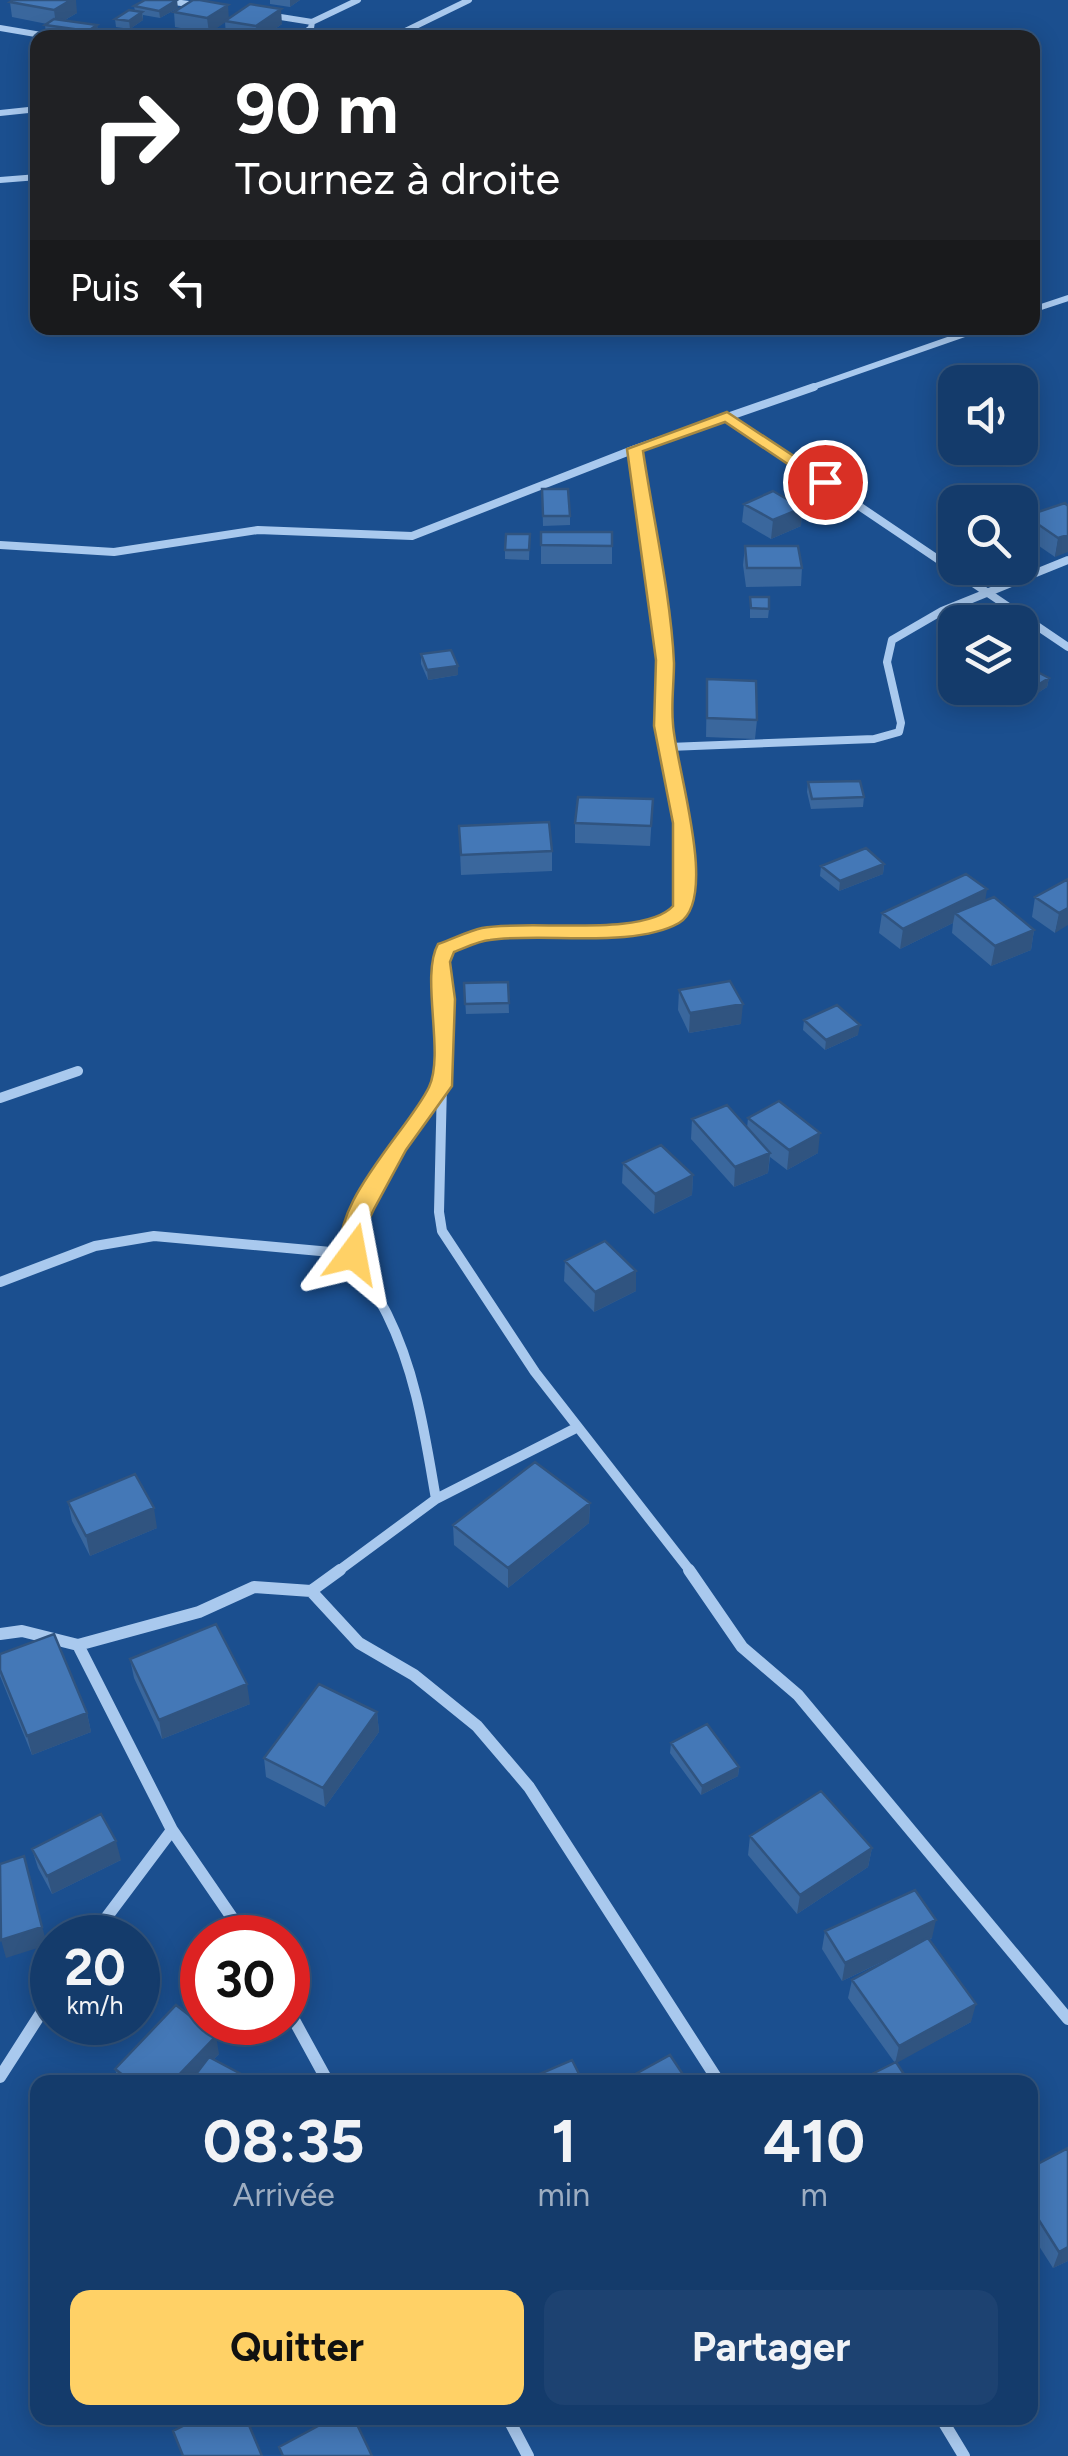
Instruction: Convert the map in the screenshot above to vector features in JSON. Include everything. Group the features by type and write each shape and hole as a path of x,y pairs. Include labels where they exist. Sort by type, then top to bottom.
{"street":[{"path":"158,0 207,7"},
{"path":"261,14 312,22 358,0"},
{"path":"407,30 469,0"},
{"path":"308,30 312,22"},
{"path":"0,28 30,33"},
{"path":"0,113 30,111"},
{"path":"0,180 30,178"},
{"path":"1040,307 1068,298"},
{"path":"0,545 114,552 258,530 412,536 635,449 962,335"},
{"path":"727,417 1068,647"},
{"path":"635,449 665,660 664,726 682,823 686,894 683,908 674,918 654,925 485,934 446,948 440,962 444,999 442,1231 535,1372 708,1594 742,1647 798,1695 1068,2020"},
{"path":"669,747 874,739 899,732 888,662 892,640 942,610 1068,560"},
{"path":"0,1098 78,1071"},
{"path":"436,1499 417,1386 386,1312 353,1254 353,1230 397,1146 441,1086"},
{"path":"0,1282 95,1246 154,1236 353,1254"},
{"path":"0,1634 22,1631 78,1645 199,1612 254,1587 311,1591 436,1499 578,1427"},
{"path":"311,1591 359,1643 414,1676 477,1726 529,1787 714,2075"},
{"path":"78,1645 172,1830 230,1915"},
{"path":"107,1915 172,1830"},
{"path":"0,2077 30,2030"},
{"path":"308,2045 324,2075"},
{"path":"512,2425 528,2456"},
{"path":"945,2425 964,2456"}],"building":[{"path":"71,0 54,10 10,2"},
{"path":"145,0 177,0 159,11 134,6"},
{"path":"193,0 228,5 207,18 174,12"},
{"path":"250,4 281,9 256,26 225,21"},
{"path":"129,10 142,12 129,21 115,19"},
{"path":"54,19 97,25 81,30 45,25"},
{"path":"542,489 568,489 570,516 543,516"},
{"path":"773,491 802,508 773,520 744,504"},
{"path":"1065,503 1068,535 1058,538 1038,524 1038,512"},
{"path":"541,532 612,532 612,546 541,545"},
{"path":"506,534 530,534 529,550 505,550"},
{"path":"745,546 798,546 802,568 747,568"},
{"path":"750,597 769,597 769,609 751,608"},
{"path":"451,650 458,666 427,670 421,654"},
{"path":"1038,672 1049,678 1038,685"},
{"path":"707,679 756,681 757,720 707,718"},
{"path":"860,781 864,797 812,799 808,782"},
{"path":"578,797 653,799 651,826 575,823"},
{"path":"549,822 552,851 461,855 459,826"},
{"path":"866,848 884,864 840,881 821,866"},
{"path":"966,874 987,889 903,929 882,913"},
{"path":"1068,879 1068,908 1059,913 1035,897"},
{"path":"994,897 1034,930 995,946 955,913"},
{"path":"730,981 743,1004 690,1013 679,990"},
{"path":"508,982 509,1003 465,1004 464,983"},
{"path":"837,1005 860,1025 826,1040 804,1020"},
{"path":"779,1101 820,1133 789,1150 748,1118"},
{"path":"727,1105 770,1153 735,1167 692,1119"},
{"path":"661,1145 693,1175 655,1194 623,1163"},
{"path":"605,1241 636,1271 595,1292 565,1261"},
{"path":"535,1462 590,1503 508,1568 453,1525"},
{"path":"135,1474 154,1508 86,1536 68,1502"},
{"path":"216,1624 247,1684 159,1720 130,1659"},
{"path":"54,1634 87,1713 27,1736 0,1670 0,1654"},
{"path":"319,1684 377,1712 323,1788 264,1758"},
{"path":"707,1724 739,1767 702,1786 671,1743"},
{"path":"821,1791 872,1848 800,1895 750,1836"},
{"path":"101,1814 116,1841 47,1876 32,1849"},
{"path":"24,1856 39,1915 30,1915 30,1931 1,1940 0,1864"},
{"path":"915,1890 936,1920 845,1963 825,1931"},
{"path":"928,1938 976,2004 899,2046 852,1980"},
{"path":"176,2005 180,2008 180,2045 207,2045 179,2075 123,2075 115,2069 138,2045 160,2045 160,2022"},
{"path":"670,2055 683,2075 634,2075"},
{"path":"209,2057 243,2075 195,2075"},
{"path":"572,2060 580,2075 537,2075"},
{"path":"896,2062 904,2075 870,2075"},
{"path":"1068,2148 1068,2247 1059,2252 1038,2219 1038,2164"},
{"path":"185,2425 249,2425 262,2456 183,2456 173,2431"},
{"path":"320,2425 357,2425 372,2456 283,2456 279,2447"}],"route":[{"path":"353,1254 353,1230 363,1209 397,1146 441,1086 444,999 440,962 446,948 485,934 654,925 674,918 683,908 686,894 682,823 664,726 665,660 635,449 727,417 825,482"}]}
